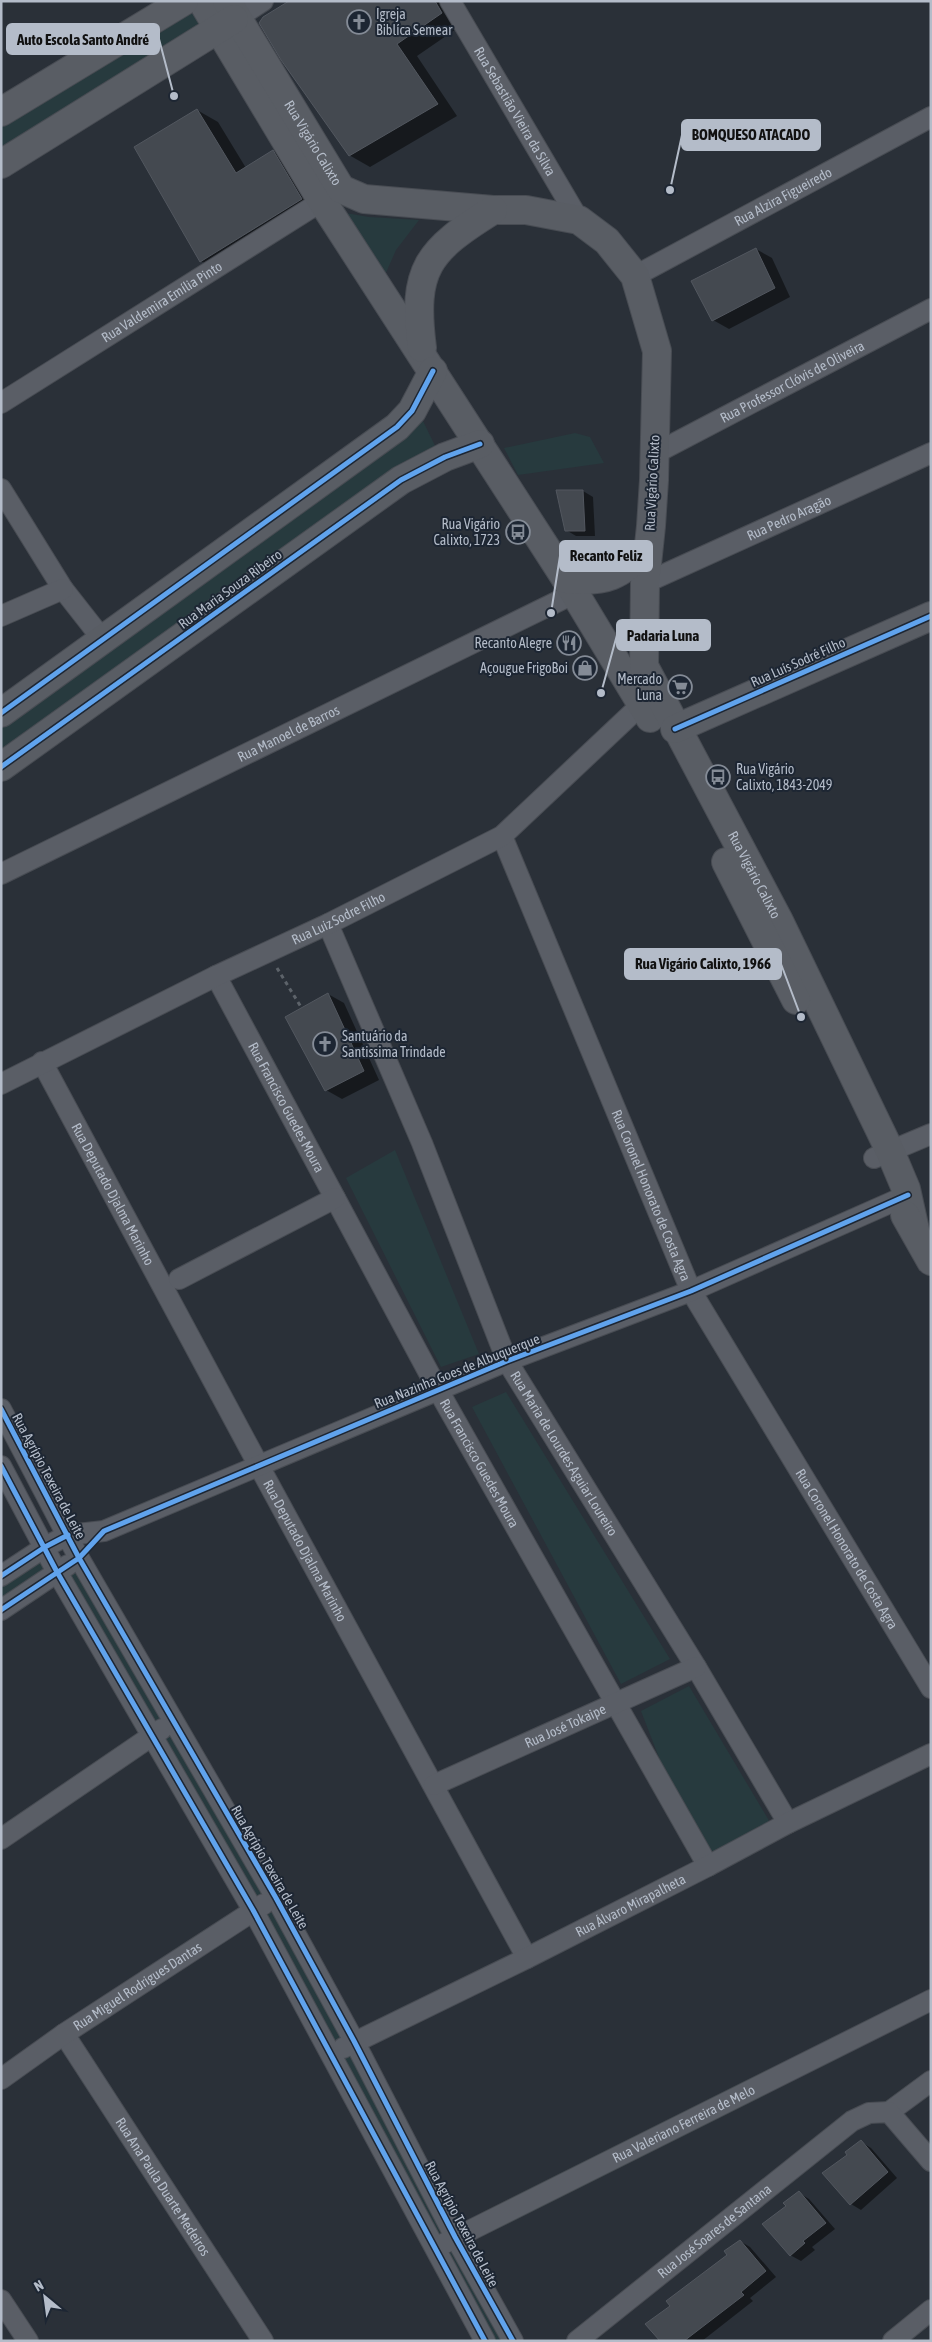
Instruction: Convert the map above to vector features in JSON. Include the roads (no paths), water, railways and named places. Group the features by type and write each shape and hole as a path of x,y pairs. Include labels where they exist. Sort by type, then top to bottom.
{"main road":[{"path":"1,112 184,1"},
{"name":"Rua Vigário Calixto","path":"202,1 227,16 341,189 364,199 493,210 526,210 579,220 607,241 635,276 657,351 652,526 645,583 644,666 675,729 779,921 915,1230 931,1261"},
{"path":"1,164 227,16"},
{"name":"Rua Vigário Calixto","path":"227,16 322,201 428,362 571,586 642,704 768,944 882,1154"},
{"path":"1,713 397,427 412,411 428,362 418,312 421,281 434,256 460,230 493,210"},
{"name":"Rua Maria Souza Ribeiro","path":"1,767 400,480 445,457 480,444"},
{"path":"571,586 584,581 610,577 626,569 648,549"},
{"name":"Rua Luís Sodré Filho","path":"675,729 931,616"}],"street":[{"path":"227,16 263,1"},
{"name":"Rua Sebastião Vieira da Silva","path":"450,1 579,220"},
{"name":"Rua Alzira Figueiredo","path":"635,276 931,118"},
{"name":"Rua Valdemira Emília Pinto","path":"1,403 322,201"},
{"name":"Rua Professor Clóvis de Oliveira","path":"654,454 930,311"},
{"name":"Rua Pedro Aragão","path":"645,583 931,453"},
{"path":"1,489 63,589 103,640"},
{"name":"Rua Manoel de Barros","path":"1,874 571,586"},
{"path":"1,616 63,589"},
{"name":"Rua Luiz Sodre Filho","path":"1,1084 266,951 328,924 502,836 642,704"},
{"name":"Rua Coronel Honorato de Costa Agra","path":"502,836 691,1291 931,1688"},
{"name":"Rua Maria de Lourdes Aguiar Loureiro","path":"328,924 422,1143 507,1361 696,1667 788,1822"},
{"name":"Rua Francisco Guedes Moura","path":"216,976 438,1390 708,1866"},
{"name":"Rua Deputado Djalma Marinho","path":"42,1062 258,1466 527,1958"},
{"path":"882,1154 931,1134"},
{"path":"179,1279 335,1198"},
{"name":"Rua Nazinha Goes de Albuquerque","path":"68,1535 104,1531 507,1361 691,1291 902,1198"},
{"name":"Rua Agrípio Texeira de Leite","path":"1,1408 79,1558 276,1898 512,2341"},
{"path":"1,1466 57,1572 253,1910 486,2341"},
{"name":"Rua Nazinha Goes de Albuquerque","path":"1,1610 79,1558 104,1531"},
{"path":"1,1576 45,1547 68,1535"},
{"name":"Rua José Tokaipe","path":"434,1785 696,1667"},
{"path":"1,1840 173,1722"},
{"name":"Rua Álvaro Mirapalheta","path":"331,2054 527,1958 708,1866 788,1822 931,1754"},
{"name":"Rua Miguel Rodrigues Dantas","path":"1,2079 64,2034 253,1910 276,1898"},
{"name":"Rua Valeriano Ferreira de Melo","path":"435,2248 931,2000"},
{"name":"Rua Ana Paula Duarte Medeiros","path":"64,2034 263,2341"},
{"path":"931,2081 889,2112 931,2161"},
{"name":"Rua José Soares de Santana","path":"577,2341 852,2121 870,2113 889,2112"},
{"path":"1,2300 28,2341"},
{"path":"893,2341 931,2310"}],"place":[{"name":"Igreja Biblíca Semear","path":"359,22"},
{"name":"Auto Escola Santo André","path":"174,96"},
{"name":"BOMQUESO ATACADO","path":"670,190"},
{"name":"Rua Vigário Calixto, 1723","path":"518,532"},
{"name":"Recanto Feliz","path":"551,613"},
{"name":"Recanto Alegre","path":"569,643"},
{"name":"Açougue FrigoBoi","path":"585,668"},
{"name":"Mercado Luna","path":"680,687"},
{"name":"Padaria Luna","path":"601,693"},
{"name":"Rua Vigário Calixto, 1843-2049","path":"718,777"},
{"name":"Rua Vigário Calixto, 1966","path":"801,1017"},
{"name":"Santuário da Santissima Trindade","path":"325,1044"}]}
